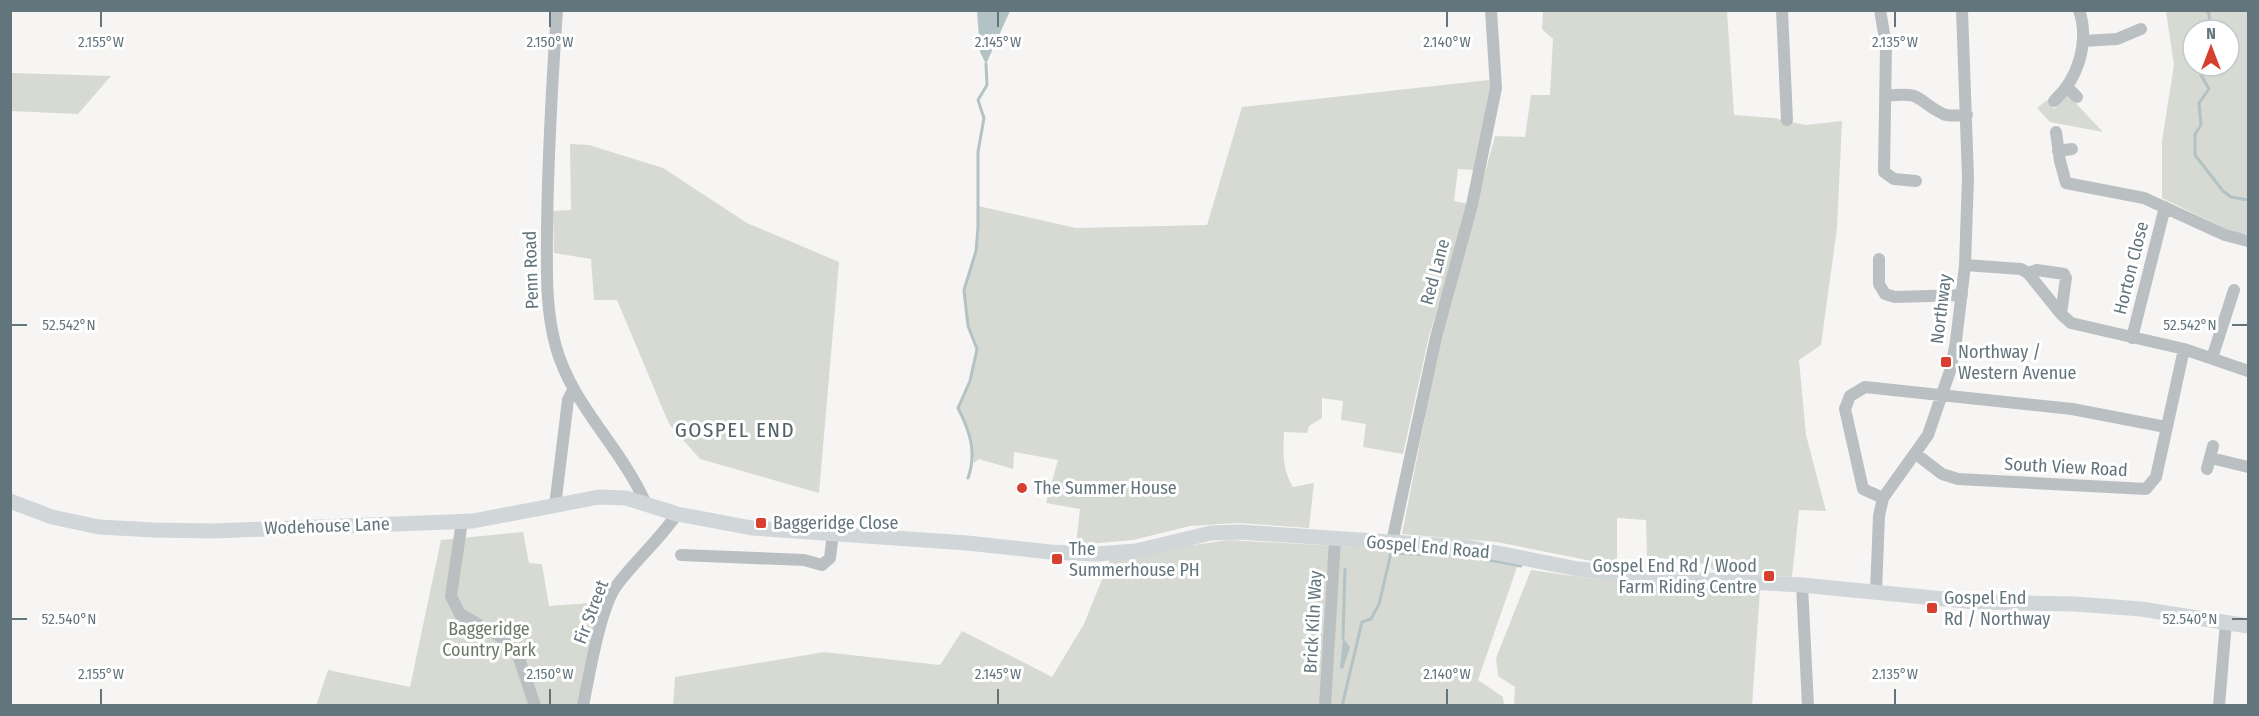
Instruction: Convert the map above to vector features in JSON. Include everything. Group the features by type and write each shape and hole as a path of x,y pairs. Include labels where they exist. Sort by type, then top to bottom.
{"main road":[{"name":"Wodehouse Lane","path":"10,501 52,517 99,527 213,531 462,521 599,497 626,498 646,504"},
{"name":"Gospel End Road","path":"646,504 677,514 752,528 1097,554 1136,551 1211,533 1240,532 1467,547 1610,574 1802,585 1975,602 2075,604 2141,609 2248,626"}],"street":[{"name":"Penn Road","path":"557,10 549,145 547,297 556,347 573,390 620,453 646,504"},
{"name":"Red Lane","path":"1392,542 1436,337 1472,205 1496,88 1491,10"},
{"path":"1782,10 1787,120"},
{"path":"1880,10 1886,45 1884,172 1894,179 1916,181"},
{"name":"Northway","path":"1876,592 1879,516 1883,498 1928,435 1953,360 1965,265 1967,115 1962,10"},
{"path":"2054,101 2073,92 2083,41 2083,20 2079,10"},
{"path":"2083,41 2117,39 2141,29"},
{"path":"1886,96 1904,94 1920,97 1944,115 1967,115"},
{"name":"Horton Close","path":"2056,132 2060,182 2144,198 2225,235 2248,241"},
{"path":"2058,151 2072,149"},
{"name":"Horton Close","path":"2132,338 2165,207"},
{"path":"1879,259 1879,284 1886,294 1895,297 1962,295"},
{"path":"1965,265 2021,269 2028,273 2061,314 2071,322 2184,349 2248,371"},
{"path":"2028,273 2037,270 2064,274 2066,278 2061,314"},
{"path":"2212,358 2234,290"},
{"name":"South View Road","path":"1916,454 1942,474 1958,479 2146,489 2156,477 2184,349"},
{"path":"1883,498 1863,489 1845,409 1850,396 1865,387 1873,386 2072,409 2166,427"},
{"path":"555,506 568,400 573,390"},
{"path":"2210,458 2248,467"},
{"name":"Fir Street","path":"583,705 598,635 615,587 662,537 677,514"},
{"path":"462,521 451,596 459,614 506,640 518,655 535,705"},
{"path":"681,555 804,560 822,565 830,558 833,533"},
{"name":"Brick Kiln Way","path":"1325,705 1335,540"},
{"path":"1802,585 1808,705"},
{"path":"2219,705 2226,622"}],"green space":[{"path":"1543,11 1727,11 1734,115 1774,118 1806,125 1842,121 1837,228 1821,345 1799,360 1806,435 1826,511 1799,510 1792,577 1715,572 1709,565 1647,556 1646,520 1617,518 1617,566 1497,542 1402,534 1441,336 1495,136 1525,137 1531,95 1550,95 1553,39 1542,29"},
{"path":"2166,11 2248,11 2248,234 2232,232 2162,198 2162,141 2174,65"},
{"path":"11,73 111,76 78,114 11,111"},
{"path":"1489,80 1491,89 1475,170 1458,169 1454,201 1469,204 1429,336 1403,454 1363,447 1366,424 1341,420 1343,401 1322,398 1322,418 1309,426 1307,433 1284,432 1285,467 1293,487 1314,483 1309,528 1239,523 1190,526 1133,540 1076,545 1080,509 1046,503 1058,460 1014,452 1013,469 979,459 974,463 969,429 958,408 970,381 977,349 968,326 964,290 976,251 978,206 1076,228 1207,225 1242,107"},
{"path":"2068,95 2103,132 2050,122 2037,108 2047,100 2054,109"},
{"path":"570,144 589,145 663,168 747,223 839,262 819,493 700,459 669,424 617,300 594,300 591,259 554,253 553,211 571,210"},
{"name":"Baggeridge Country Park","path":"523,532 529,563 542,564 549,606 604,602 579,705 316,706 328,670 410,687 441,540"},
{"path":"1228,540 1392,549 1496,561 1517,567 1478,680 1503,697 1504,705 673,706 675,677 824,652 940,665 962,631 1052,677 1084,624 1111,557"},
{"path":"1531,570 1587,578 1760,590 1752,705 1514,705 1515,687 1498,676 1496,658"}],"shaded area":[{"path":"977,11 1010,11 986,64 980,52"},
{"path":"1343,638 1350,647 1343,669 1340,668"}],"waterway":[{"path":"2205,10 2209,13 2209,18"},
{"path":"968,478 972,460 971,442 958,408 970,381 977,349 968,326 964,290 976,251 978,152 984,118 978,100 987,85 986,64"},
{"path":"2203,78 2209,89 2199,103 2201,125 2195,134 2195,155 2223,191 2231,197 2248,200"},
{"path":"1342,706 1362,622 1371,619 1379,604 1391,553 1468,556 1521,566"},
{"path":"1343,638 1345,569"},
{"path":"1678,586 1733,590"},
{"path":"1741,590 1755,590"}],"place":[{"name":"Northway / Western Avenue","path":"1946,362"},
{"name":"The Summer House","path":"1022,488"},
{"name":"Baggeridge Close","path":"761,523"},
{"name":"The Summerhouse PH","path":"1057,559"},
{"name":"Gospel End Rd / Wood Farm Riding Centre","path":"1769,576"},
{"name":"Gospel End Rd / Northway","path":"1932,608"}],"district":[{"name":"GOSPEL END","path":"735,430"}]}
